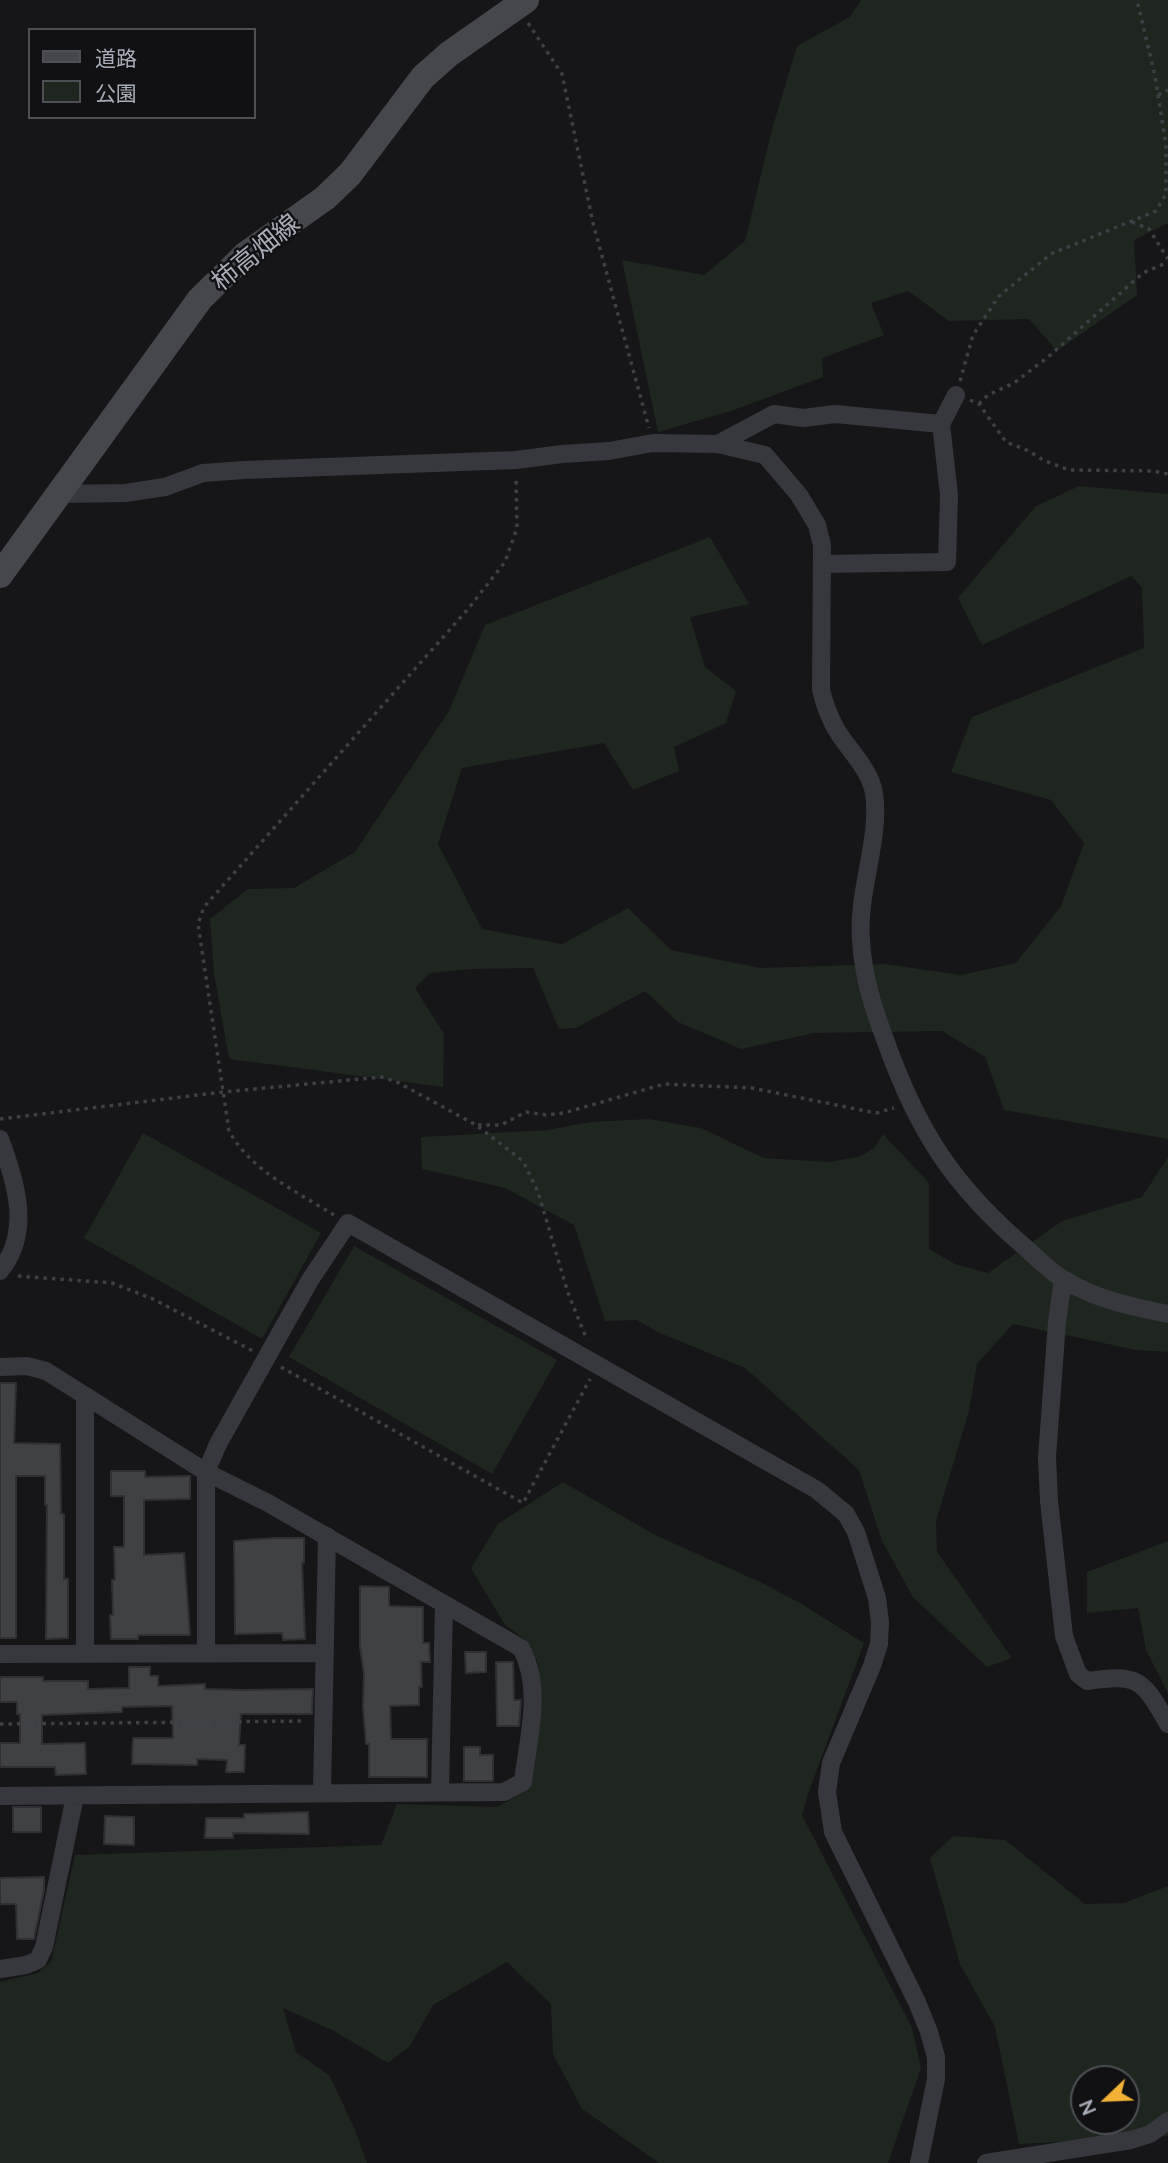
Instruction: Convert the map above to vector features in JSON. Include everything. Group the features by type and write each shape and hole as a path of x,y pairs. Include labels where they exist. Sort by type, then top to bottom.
{"main road":[{"name":"柿高畑線","path":"0,575 200,299 246,254 325,198 350,174 423,77 449,54 522,3"}],"street":[{"path":"823,564 947,562 949,495 941,424 956,395"},
{"path":"718,444 774,414 803,418 835,414 941,424"},
{"path":"59,494 125,492 165,487 203,473 516,460 609,451 653,443 718,444 765,456 799,495 817,525 823,564 821,690 826,711 865,770 874,791 875,816 859,912 861,941 869,995 898,1077 930,1142 997,1224 1063,1279 1134,1308 1168,1314"},
{"path":"0,1139 7,1157 20,1217 19,1234 13,1252 2,1269"},
{"path":"206,1653 206,1472 218,1444 310,1280 348,1223 817,1490 846,1514 856,1532 877,1598 879,1644 859,1701 831,1763 827,1792 833,1832 917,2002 936,2057 936,2079 919,2163"},
{"path":"1063,1279 1057,1322 1047,1457 1049,1501 1064,1636 1077,1674 1087,1681 1119,1676 1135,1681 1147,1690 1168,1724"},
{"path":"0,1367 27,1366 46,1371 206,1472 327,1536 522,1648 529,1662 533,1703 523,1782 504,1792 0,1796"},
{"path":"85,1396 85,1653"},
{"path":"322,1792 327,1536"},
{"path":"440,1793 444,1604"},
{"path":"0,1654 324,1653"},
{"path":"0,1969 38,1960 44,1947 75,1796"},
{"path":"986,2163 1131,2140 1150,2134 1168,2121"}],"path":[{"path":"1137,0 1166,145 1166,194 1156,211 1051,254 999,296 973,335 956,395 979,404 1006,442 1069,470 1153,471 1168,474"},
{"path":"522,3 562,74 593,223 653,443"},
{"path":"1158,95 1168,90"},
{"path":"979,404 988,396 1014,383 1048,357 1143,273 1168,261 1149,229 1132,222"},
{"path":"348,1223 259,1167 238,1147 229,1131 198,924 204,907 468,609 505,562 517,528 516,460"},
{"path":"0,1119 223,1092 382,1077 399,1083 476,1125 523,1161 538,1192 568,1293 598,1365 523,1503 267,1359 133,1290 112,1283 16,1276 2,1269"},
{"path":"476,1125 501,1125 526,1112 546,1115 564,1113 664,1084 752,1088 876,1112 911,1104"},
{"path":"0,1724 323,1721"}],"green space":[{"path":"861,0 1168,0 1168,223 1134,240 1137,295 1057,351 1029,319 949,321 908,291 871,303 884,335 822,358 823,377 731,411 658,432 622,260 704,275 745,241 771,133 797,46 850,17"},
{"path":"1079,486 1168,494 1168,1139 1004,1110 985,1057 942,1031 814,1033 741,1049 678,1022 645,991 576,1028 559,1029 533,968 430,973 415,988 444,1034 443,1087 229,1059 214,973 210,919 248,889 294,888 355,852 449,711 485,625 710,537 749,604 690,617 705,667 736,691 726,723 674,747 679,771 633,790 604,743 462,768 438,844 482,929 562,944 628,908 671,950 760,968 885,964 961,975 1016,963 1061,906 1084,843 1051,800 951,772 972,717 1144,648 1142,587 1131,576 982,645 958,598 1036,506"},
{"path":"649,1119 701,1128 764,1158 828,1162 859,1157 874,1148 883,1134 929,1183 929,1249 955,1264 988,1273 1062,1221 1142,1197 1168,1157 1168,1352 1136,1350 1013,1324 977,1364 969,1411 936,1521 937,1552 1012,1658 987,1667 913,1597 882,1541 859,1470 745,1368 660,1333 637,1320 605,1321 574,1225 505,1188 422,1169 421,1137 547,1130 591,1122"},
{"path":"143,1133 321,1233 262,1339 84,1238"},
{"path":"354,1246 557,1360 492,1474 289,1357"},
{"path":"563,1482 657,1536 800,1603 864,1643 802,1815 912,2028 921,2068 888,2163 659,2163 582,2109 553,2054 551,2004 507,1962 433,2005 410,2046 388,2063 334,2031 283,2008 296,2052 330,2076 367,2163 0,2163 0,1982 38,1973 51,1962 75,1855 381,1845 397,1804 497,1807 524,1792 532,1772 539,1693 538,1663 527,1641 505,1625 471,1568 498,1524"},
{"path":"1168,1541 1168,1693 1146,1650 1138,1608 1087,1613 1087,1572"},
{"path":"953,1836 1005,1840 1085,1904 1124,1903 1168,1886 1168,2136 1019,2144 995,2027 960,1964 930,1858"}],"building":[{"path":"0,1383 16,1383 14,1443 60,1444 64,1579 68,1579 68,1638 46,1639 45,1476 16,1476 16,1638 0,1638"},
{"path":"111,1471 145,1471 145,1477 190,1476 190,1499 144,1500 144,1555 184,1553 190,1635 138,1635 138,1639 111,1639 114,1547 124,1547 124,1496 111,1496"},
{"path":"304,1538 302,1563 305,1639 283,1640 282,1633 235,1634 234,1541"},
{"path":"360,1586 389,1587 389,1606 423,1607 423,1643 429,1643 430,1662 421,1662 422,1687 419,1687 419,1705 390,1706 391,1739 427,1739 427,1777 369,1777 369,1744 366,1744 364,1674 360,1647"},
{"path":"465,1652 486,1652 486,1672 466,1673"},
{"path":"496,1662 513,1662 514,1700 521,1700 519,1726 497,1726"},
{"path":"129,1667 150,1667 150,1676 158,1676 158,1686 205,1684 205,1689 313,1689 312,1714 241,1714 239,1745 245,1745 244,1772 226,1772 227,1760 197,1759 197,1765 132,1764 133,1738 173,1738 172,1706 122,1707 122,1712 42,1715 42,1744 85,1743 86,1774 56,1775 55,1767 0,1767 0,1743 20,1743 20,1714 17,1714 17,1702 0,1702 0,1677 88,1681 88,1689 129,1688"},
{"path":"464,1747 480,1747 480,1755 493,1755 493,1781 464,1781"},
{"path":"13,1807 41,1807 41,1832 13,1832"},
{"path":"308,1812 309,1834 233,1833 233,1838 205,1838 206,1818 244,1818 244,1814"},
{"path":"105,1816 134,1817 134,1845 104,1844"},
{"path":"44,1877 34,1939 17,1939 16,1904 0,1904 0,1878"}]}
